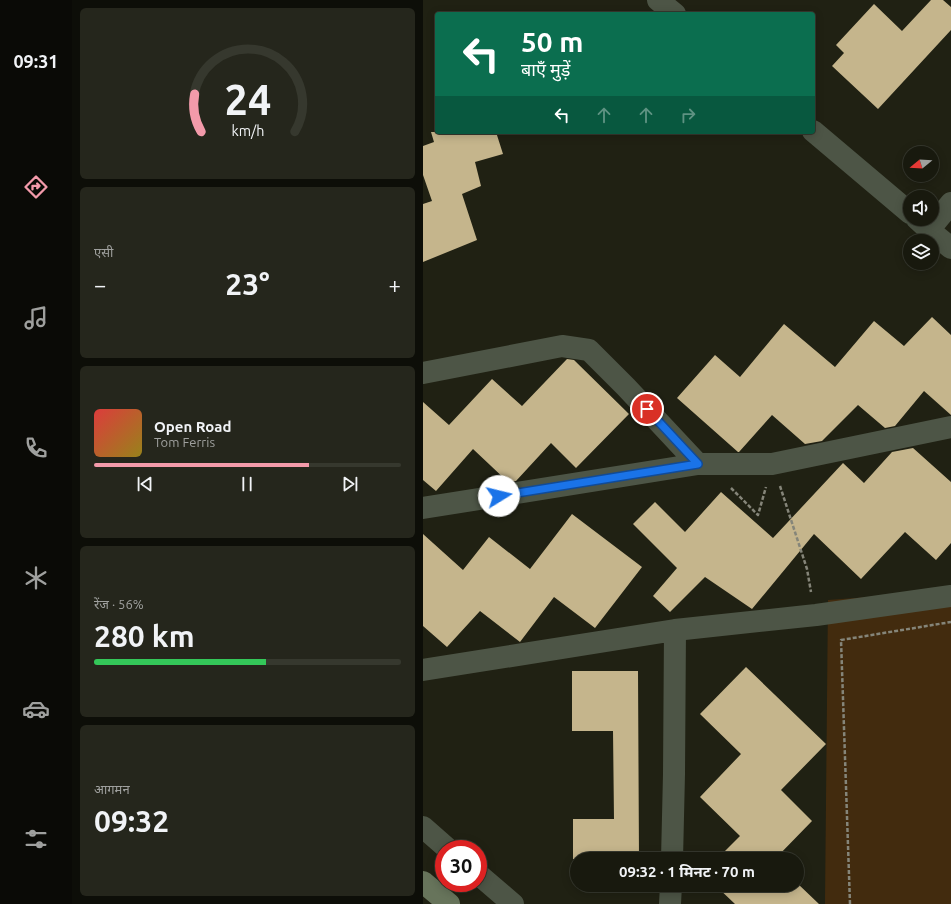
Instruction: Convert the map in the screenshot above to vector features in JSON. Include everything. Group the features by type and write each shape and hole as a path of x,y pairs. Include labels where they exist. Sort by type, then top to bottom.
{"main road":[{"path":"423,882 449,904"}],"street":[{"path":"658,0 673,12"},
{"path":"815,133 903,207"},
{"path":"939,212 951,203"},
{"path":"925,226 951,248"},
{"path":"423,372 562,346 589,350 702,465"},
{"path":"423,508 702,465 772,464 951,427"},
{"path":"423,670 675,630 816,615 951,596"},
{"path":"672,852 675,630"},
{"path":"423,827 438,840"},
{"path":"487,882 513,904"},
{"path":"670,904 671,892"}],"path":[{"path":"702,465 758,515 772,464"},
{"path":"772,464 807,569 816,615 841,640 850,904"},
{"path":"841,640 951,622"}],"shaded area":[{"path":"951,591 951,904 825,904 828,600"}],"building":[{"path":"931,0 943,0 951,7 951,30 878,109 832,66 844,53 836,45 874,4 902,31"},
{"path":"431,132 435,132 435,134 497,134 503,154 475,162 481,186 462,194 477,240 423,262 423,204 432,201 423,175 423,146 434,142"},
{"path":"932,317 951,335 951,415 924,391 895,426 885,428 858,405 822,441 805,444 772,415 738,452 677,398 715,355 740,377 784,324 835,367 874,321 904,346"},
{"path":"567,359 574,360 629,414 576,468 551,443 516,481 508,482 473,449 436,491 423,480 423,402 449,425 492,379 522,406"},
{"path":"913,448 951,482 951,543 936,560 905,532 861,579 814,534 752,609 705,577 670,612 653,596 677,568 633,524 655,502 685,532 721,492 773,538 843,463 864,483 892,452"},
{"path":"572,514 642,567 595,628 554,597 520,642 480,611 447,647 423,626 423,534 463,570 489,537 530,569"},
{"path":"746,667 826,744 781,790 812,821 782,852 724,852 740,836 700,797 741,754 700,714"},
{"path":"572,671 638,671 639,852 573,852 573,819 614,819 613,731 572,731"},
{"path":"804,890 819,904 735,904 722,892 804,892"}],"route":[{"path":"499,496 698,464 647,409"}]}
